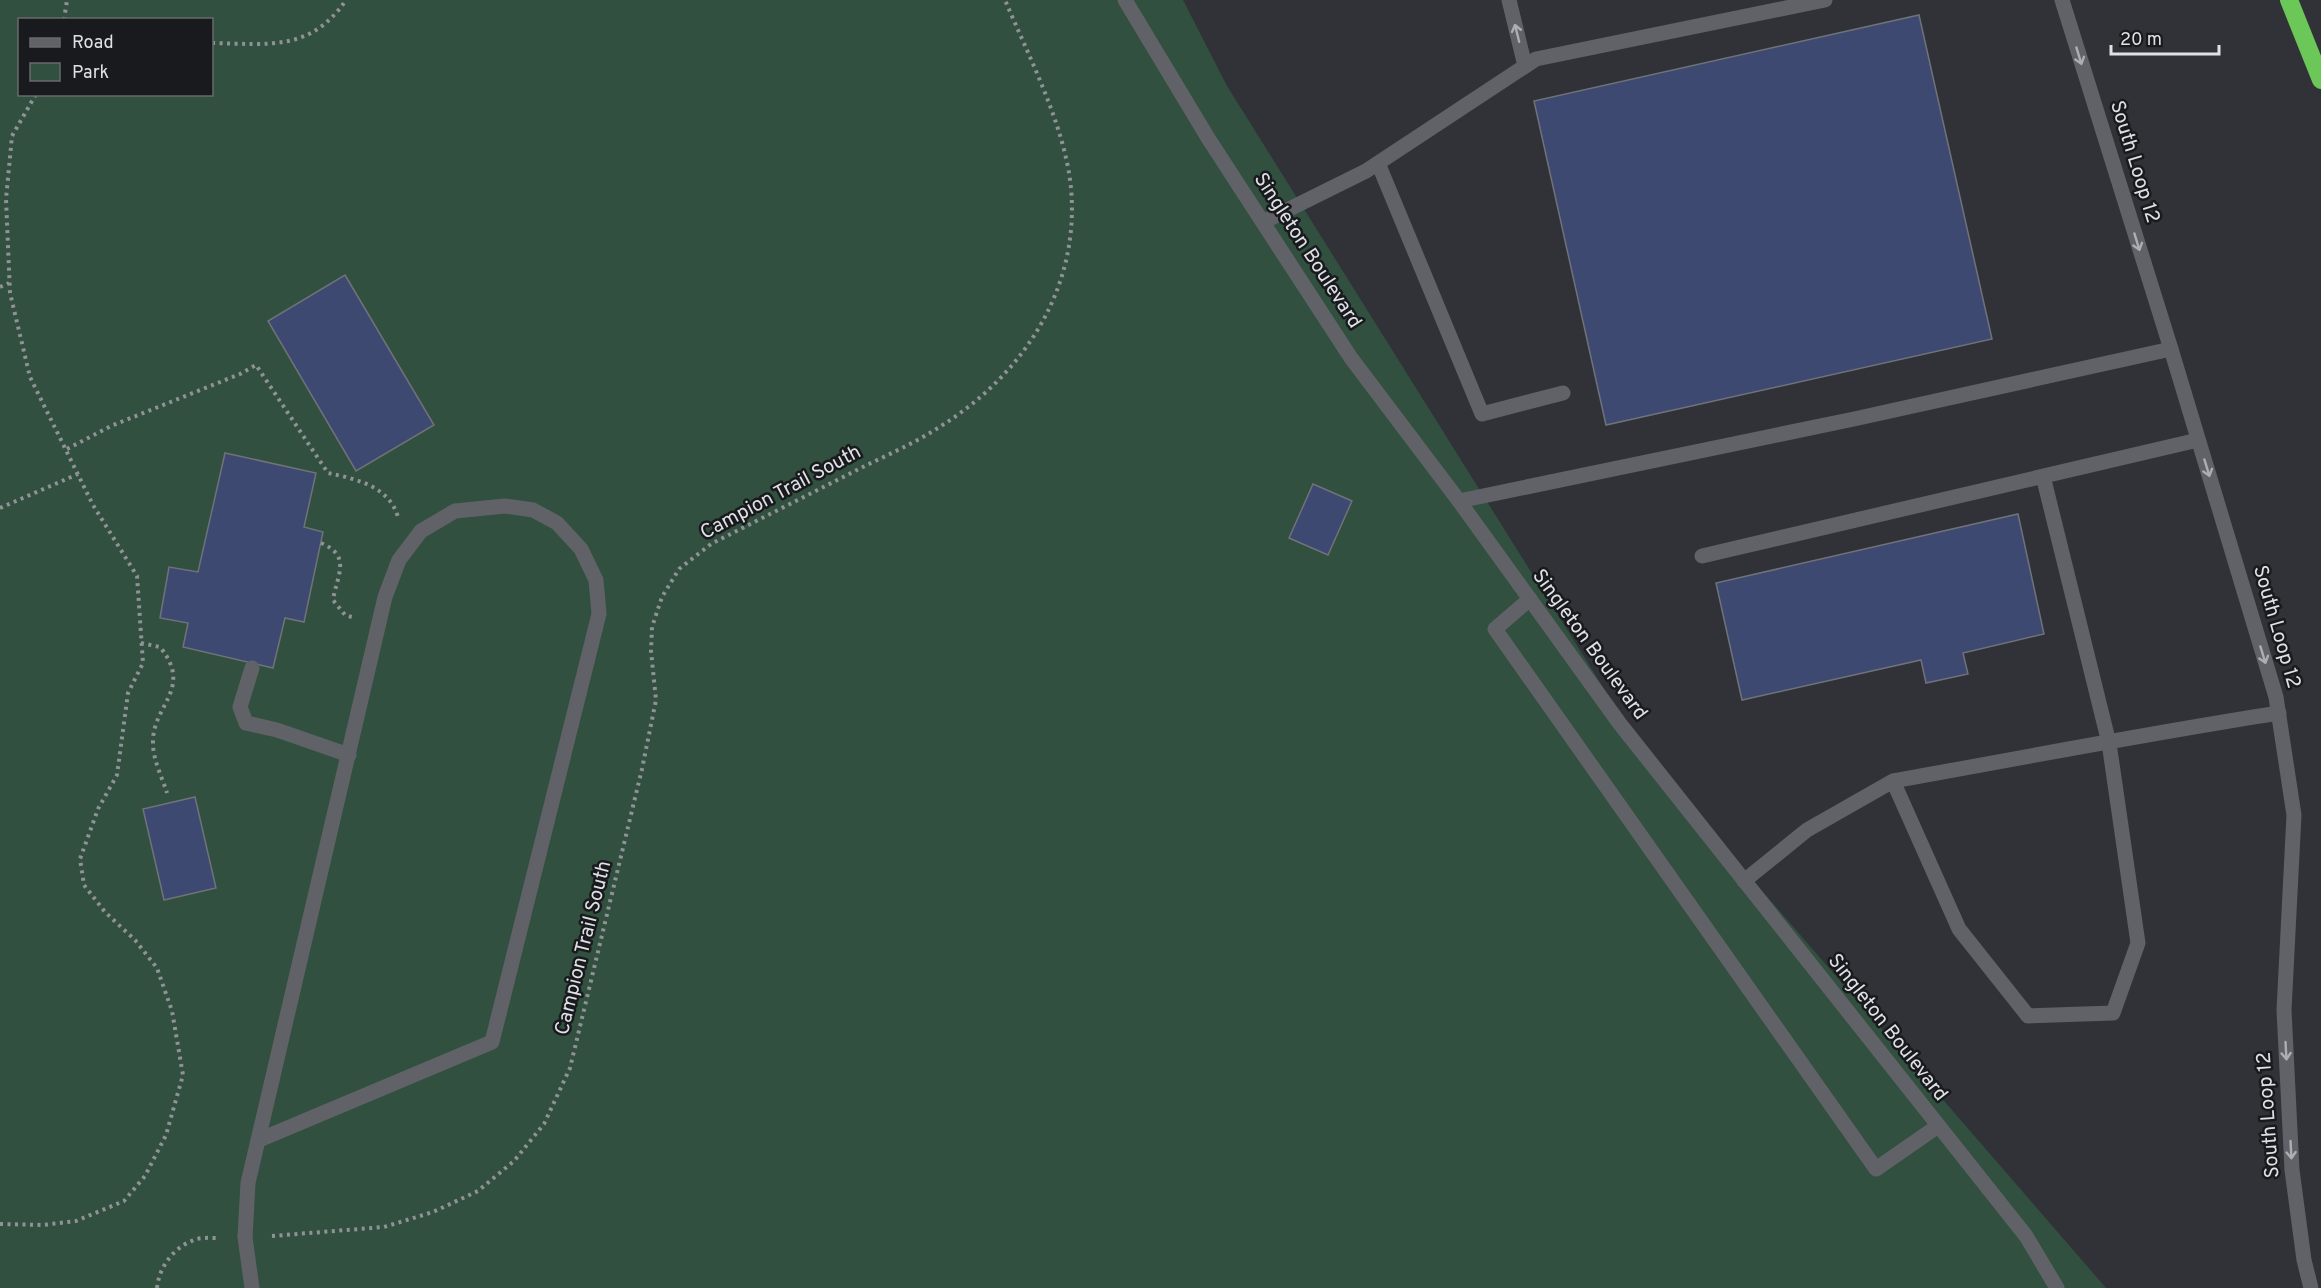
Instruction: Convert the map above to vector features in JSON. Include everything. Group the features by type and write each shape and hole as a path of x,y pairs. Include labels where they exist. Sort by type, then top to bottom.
{"highway":[{"path":"2289,0 2321,80"}],"street":[{"name":"Singleton Boulevard","path":"1125,0 1208,138 1351,358 1459,501 1620,724 2026,1236 2057,1288"},
{"path":"1509,0 1525,66"},
{"path":"1263,222 1366,171 1536,59 1825,0"},
{"name":"South Loop 12","path":"2062,0 2276,697 2294,815 2284,1010 2292,1170 2304,1260 2311,1288"},
{"path":"1378,163 1482,414 1563,393"},
{"path":"1459,501 1854,419 2171,349"},
{"path":"1702,556 2198,440"},
{"path":"1893,782 1959,929 2028,1016 2112,1013 2138,943 2109,743 2043,476"},
{"path":"252,1288 245,1237 248,1183 379,625 399,560 421,531 455,511 505,506 533,510 557,523 581,549 596,580 599,614 492,1042 259,1140"},
{"path":"1530,600 1495,629 1876,1169 1938,1126"},
{"path":"252,668 240,707 246,723 277,730 349,755"},
{"path":"1744,881 1807,830 1893,782 2167,731 2278,713"}],"path":[{"path":"64,18 67,0"},
{"path":"213,43 281,43 314,33 335,16 346,0"},
{"name":"Campion Trail South","path":"265,1236 384,1227 433,1212 478,1191 514,1161 544,1124 570,1068 642,769 656,700 651,651 652,627 663,597 680,569 711,544 941,427 993,386 1027,348 1050,308 1062,277 1070,242 1071,188 1058,129 1005,0"},
{"path":"0,1224 76,1221 124,1201 145,1176 166,1135 183,1075 172,1011 157,968 135,940 105,912 84,885 80,858 98,809 117,775 128,693 143,663 137,576 93,505 30,377 10,293 6,199 12,136 35,96"},
{"path":"0,287 9,283"},
{"path":"67,449 111,426 240,374 256,365 328,473 359,480 385,494 397,512 408,549"},
{"path":"0,508 78,474"},
{"path":"321,543 331,547 338,554 341,567 333,600 339,609 345,615 379,625"},
{"path":"141,643 160,647 170,659 173,675 171,693 156,724 153,743 167,793"},
{"path":"157,1288 158,1276 173,1253 195,1239 224,1238"}],"green space":[{"path":"0,0 1183,0 1227,86 1648,759 2106,1288 0,1288"}],"building":[{"path":"1919,15 1992,339 1606,425 1534,101"},
{"path":"345,275 434,425 356,471 268,321"},
{"path":"225,453 316,473 304,527 323,532 304,622 285,618 273,668 183,647 188,623 160,618 169,567 198,572"},
{"path":"1313,484 1352,501 1328,555 1289,538"},
{"path":"2018,514 2044,634 1963,653 1968,674 1926,683 1921,660 1742,700 1716,583"},
{"path":"195,797 216,888 164,900 143,809"}]}
